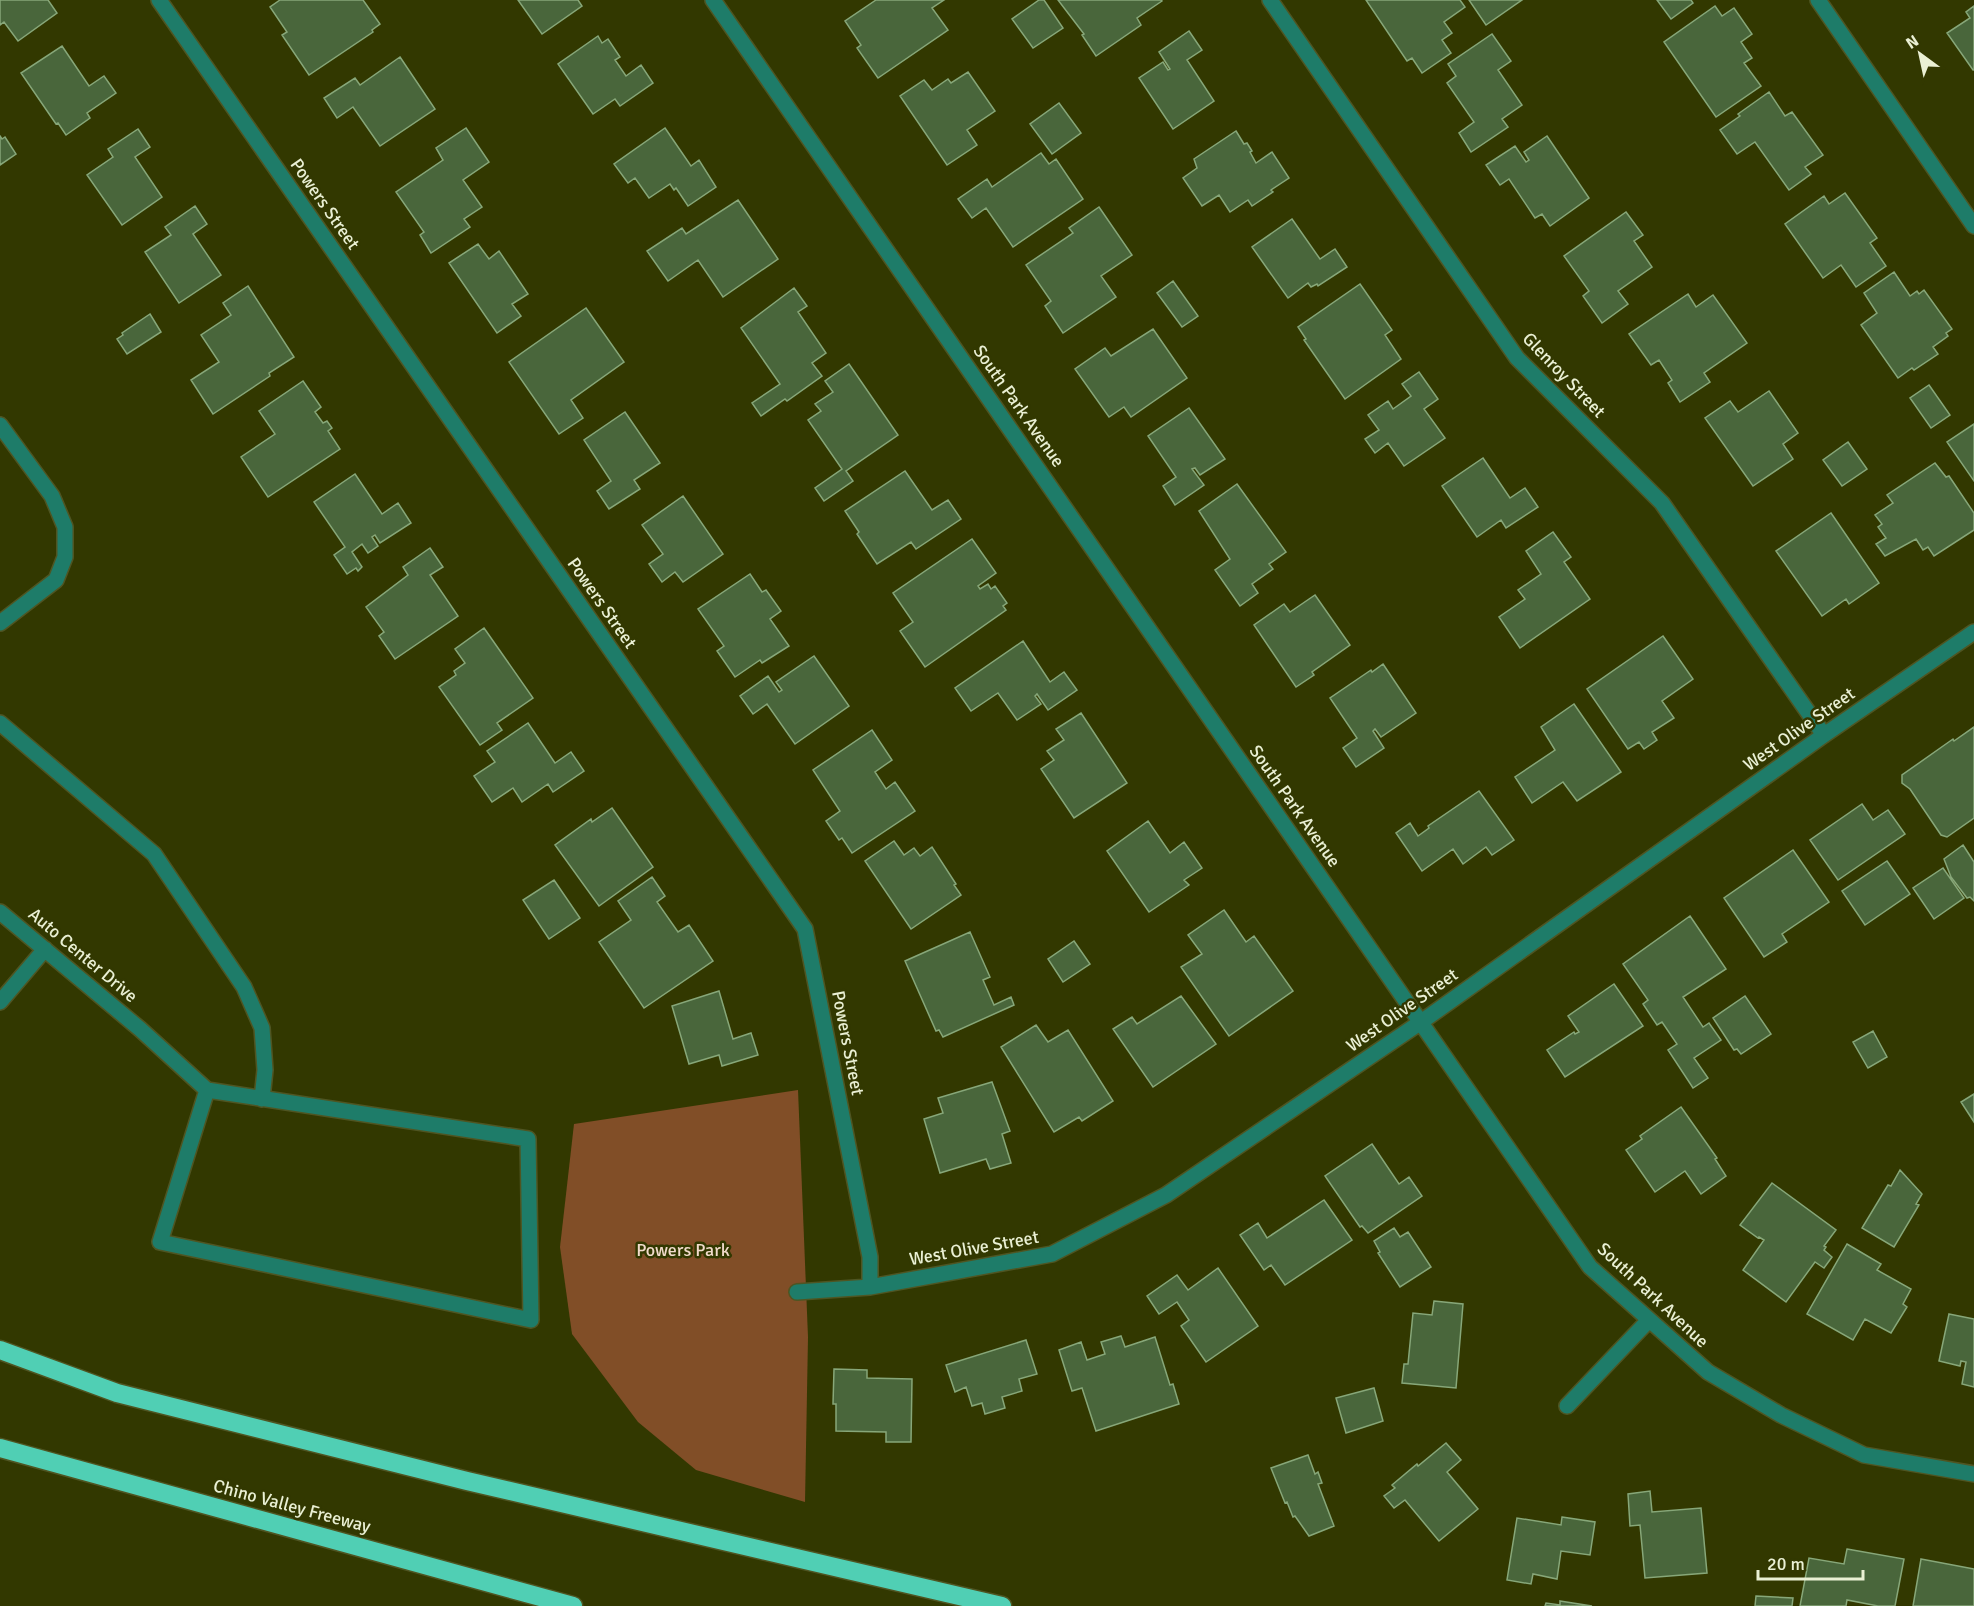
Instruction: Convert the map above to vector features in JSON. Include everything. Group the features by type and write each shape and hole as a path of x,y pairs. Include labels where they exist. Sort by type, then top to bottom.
{"highway":[{"path":"0,1350 117,1393 467,1481 1002,1606"},
{"name":"Chino Valley Freeway","path":"0,1448 573,1606"}],"street":[{"name":"Powers Street","path":"159,0 805,929 870,1257 870,1287"},
{"name":"South Park Avenue","path":"713,0 1590,1267 1708,1372 1781,1415 1864,1455 1974,1474"},
{"name":"Glenroy Street","path":"1270,0 1517,358 1662,503 1824,735"},
{"path":"1818,0 1974,226"},
{"path":"0,425 52,496 65,527 65,557 56,580 0,623"},
{"name":"West Olive Street","path":"798,1292 870,1287 1052,1254 1166,1195 1421,1022 1824,735 1974,632"},
{"path":"0,723 154,854 244,987 262,1028 265,1070 262,1099"},
{"name":"Auto Center Drive","path":"0,912 140,1029 207,1090"},
{"path":"0,1002 45,949"},
{"path":"207,1090 528,1139 531,1320 160,1242 207,1090"},
{"path":"1567,1406 1649,1320"}],"green space":[{"name":"Powers Park","path":"798,1090 808,1337 805,1502 696,1470 638,1422 572,1334 560,1247 574,1124"}],"building":[{"path":"0,0 48,0 57,13 18,41 4,22 0,25"},
{"path":"280,0 363,0 380,24 372,30 373,32 309,75 282,35 287,32 270,7"},
{"path":"518,0 578,0 582,6 542,34"},
{"path":"876,0 944,0 932,8 948,30 878,78 857,48 861,45 845,21"},
{"path":"1039,0 1044,0 1063,28 1033,48 1012,19"},
{"path":"1058,0 1162,1 1137,18 1141,25 1096,56 1082,35 1084,34"},
{"path":"1366,0 1460,0 1465,7 1444,22 1452,33 1442,40 1451,53 1422,73 1412,58 1407,61"},
{"path":"1469,0 1522,0 1486,25"},
{"path":"1657,0 1691,0 1693,3 1671,19"},
{"path":"1715,6 1722,16 1734,8 1752,34 1741,42 1752,58 1744,63 1761,86 1716,117 1664,42"},
{"path":"1974,6 1973,70 1947,33 1970,18 1966,12"},
{"path":"1189,31 1202,50 1187,60 1214,101 1173,129 1139,78 1163,62 1168,70 1170,69 1159,52"},
{"path":"1492,34 1511,61 1498,70 1522,105 1502,119 1508,127 1471,152 1459,133 1474,122 1447,83 1456,76 1448,64"},
{"path":"598,36 602,43 608,39 620,57 615,60 626,76 641,65 653,83 620,106 615,99 593,114 558,64"},
{"path":"62,46 89,86 104,76 116,93 87,113 90,118 66,135 21,73"},
{"path":"400,57 435,109 380,146 353,107 337,118 324,98 355,78 360,85"},
{"path":"968,72 995,111 967,130 977,145 947,165 900,96 924,80 932,90 948,79 951,83"},
{"path":"1769,92 1785,116 1792,112 1823,155 1805,167 1811,174 1789,190 1755,142 1737,154 1720,130"},
{"path":"1059,103 1081,133 1052,154 1030,124"},
{"path":"466,128 489,162 463,180 482,207 464,219 470,227 431,253 420,235 424,232 396,192 443,160 436,148"},
{"path":"665,128 691,166 699,160 716,187 688,206 676,188 674,190 670,184 649,198 635,178 628,183 614,164"},
{"path":"138,129 150,147 135,157 162,197 122,225 87,175 113,157 108,149"},
{"path":"1236,131 1244,144 1247,143 1252,151 1250,152 1256,163 1272,152 1289,178 1252,206 1248,200 1230,212 1219,195 1202,206 1183,178 1197,168 1194,159"},
{"path":"0,136 2,139 5,137 16,154 0,165"},
{"path":"1547,136 1589,198 1550,226 1542,214 1535,218 1509,179 1500,185 1486,165 1515,146 1526,162 1529,160 1524,152"},
{"path":"1041,153 1049,164 1056,159 1083,199 1013,247 986,208 972,218 958,199 987,179 992,187"},
{"path":"1845,193 1877,238 1870,243 1886,266 1856,287 1841,265 1823,278 1785,224 1824,196 1829,204"},
{"path":"738,200 778,259 723,297 698,260 668,281 647,251 682,228 686,234"},
{"path":"195,206 207,224 193,234 221,275 179,303 145,252 171,235 165,227"},
{"path":"1099,207 1132,255 1101,276 1116,297 1063,333 1045,306 1051,301 1026,265 1073,233 1069,228"},
{"path":"1626,212 1643,235 1634,241 1652,267 1618,291 1628,304 1602,323 1583,296 1589,291 1564,256"},
{"path":"1292,219 1320,259 1335,249 1347,267 1318,286 1317,284 1311,287 1308,283 1288,298 1252,247"},
{"path":"478,244 489,259 499,251 528,294 512,304 521,316 497,333 449,263"},
{"path":"1894,272 1910,296 1917,291 1919,294 1924,290 1952,329 1946,333 1948,336 1933,347 1938,354 1898,378 1861,325 1877,313 1864,293"},
{"path":"1173,281 1198,316 1182,327 1157,293"},
{"path":"1360,284 1392,330 1385,335 1401,359 1345,399 1304,340 1306,339 1298,327"},
{"path":"248,286 294,357 213,414 191,380 219,362 201,335 231,315 223,303"},
{"path":"794,288 807,306 798,312 826,353 812,363 822,376 761,416 752,403 780,384 741,328"},
{"path":"1688,294 1696,307 1713,295 1747,343 1704,373 1710,382 1680,402 1668,383 1672,380 1659,360 1651,365 1629,334"},
{"path":"586,308 624,362 571,400 583,418 559,434 509,362"},
{"path":"150,314 161,332 127,354 117,339"},
{"path":"1153,329 1187,378 1131,417 1124,407 1109,417 1075,369 1105,348 1111,356"},
{"path":"849,364 898,435 846,471 853,481 824,501 815,488 842,469 808,420 821,411 815,404 833,392 825,381"},
{"path":"1419,372 1438,399 1424,409 1445,438 1404,466 1388,443 1375,453 1365,439 1379,430 1368,415 1388,401 1393,409 1411,396 1402,384"},
{"path":"303,381 321,407 315,412 323,423 327,421 332,428 328,431 340,449 268,497 241,457 275,434 259,411"},
{"path":"1929,385 1950,415 1931,428 1910,398"},
{"path":"1769,391 1798,433 1783,444 1793,459 1753,486 1705,418 1730,401 1738,412"},
{"path":"1189,408 1225,459 1200,475 1195,468 1192,469 1204,485 1175,505 1163,486 1176,477 1148,436"},
{"path":"625,412 660,463 634,480 640,489 609,509 597,491 611,481 584,440"},
{"path":"1974,424 1974,481 1947,442"},
{"path":"1848,442 1867,469 1842,486 1823,460"},
{"path":"1483,458 1510,498 1525,488 1538,507 1506,528 1501,520 1477,537 1442,486"},
{"path":"1935,463 1946,477 1949,476 1974,513 1974,530 1934,556 1928,547 1923,550 1916,539 1885,556 1876,544 1886,538 1878,527 1882,524 1875,515 1893,503 1887,495"},
{"path":"905,471 932,510 948,500 961,519 916,549 911,542 877,564 845,511"},
{"path":"355,474 382,514 398,503 411,523 380,543 375,535 372,537 378,546 368,553 362,544 352,552 362,567 358,571 356,568 347,574 334,555 345,547 314,502"},
{"path":"1237,484 1286,552 1269,564 1273,569 1252,584 1258,593 1240,606 1215,570 1230,559 1199,511"},
{"path":"683,496 723,554 683,582 675,572 662,582 649,564 663,554 642,525"},
{"path":"1831,513 1879,583 1849,604 1846,599 1822,616 1776,551"},
{"path":"1553,532 1571,557 1564,562 1590,599 1520,648 1499,617 1525,599 1518,590 1541,574 1526,551"},
{"path":"972,539 996,573 978,586 980,589 988,584 991,589 995,586 1007,603 1003,606 1006,610 925,667 900,631 913,622 893,593"},
{"path":"430,548 443,567 430,575 458,616 395,659 379,636 384,632 366,607 408,575 403,567"},
{"path":"750,574 762,592 766,590 781,611 770,619 789,646 762,663 760,660 735,677 717,651 724,646 698,609"},
{"path":"1315,595 1350,645 1312,672 1314,675 1296,687 1254,625 1284,604 1290,612"},
{"path":"484,628 533,698 497,723 502,730 480,745 439,687 456,675 454,671 465,663 455,649"},
{"path":"1663,636 1693,679 1662,701 1674,718 1652,732 1657,740 1644,749 1639,742 1628,749 1587,689"},
{"path":"1023,641 1050,682 1064,672 1077,690 1048,710 1037,694 1035,696 1041,704 1017,720 998,693 971,711 955,688"},
{"path":"814,656 849,706 795,744 767,704 753,714 740,696 768,676 779,692 782,690 776,682"},
{"path":"1383,664 1416,713 1381,737 1375,729 1373,731 1384,748 1356,767 1343,748 1357,738 1330,698"},
{"path":"1574,704 1621,772 1577,801 1563,782 1532,803 1515,777 1555,750 1541,727"},
{"path":"1081,713 1127,783 1074,818 1041,769 1054,760 1047,751 1064,740 1056,729"},
{"path":"528,723 555,763 571,752 584,771 553,792 548,784 522,802 513,788 492,802 474,776 495,762 487,751"},
{"path":"1974,727 1974,818 1947,837 1941,835 1910,789 1902,783 1902,775"},
{"path":"872,730 892,760 875,772 886,789 895,782 915,811 852,853 842,838 839,840 826,821 840,811 813,770"},
{"path":"1479,791 1514,840 1492,855 1486,847 1463,864 1453,849 1422,871 1396,833 1410,823 1418,836 1429,828 1428,826"},
{"path":"1862,804 1873,820 1888,810 1905,834 1838,880 1810,840"},
{"path":"612,808 653,867 599,906 555,845 591,819 592,822"},
{"path":"1148,821 1170,853 1184,842 1202,868 1184,880 1189,885 1149,912 1107,851"},
{"path":"894,841 904,855 914,848 920,856 932,847 961,895 911,929 865,861"},
{"path":"1963,845 1974,862 1974,901 1970,897 1967,898 1951,877 1944,859"},
{"path":"1793,850 1829,902 1782,934 1787,942 1764,957 1724,898"},
{"path":"1887,861 1910,894 1865,925 1842,891"},
{"path":"1943,868 1964,898 1934,919 1913,888"},
{"path":"652,877 665,896 657,902 678,932 689,925 713,961 644,1008 599,942 631,920 618,901"},
{"path":"554,880 580,918 549,939 523,900"},
{"path":"1224,910 1246,942 1254,936 1293,991 1229,1036 1181,967 1202,954 1188,935"},
{"path":"1690,916 1726,969 1683,997 1703,1027 1709,1023 1721,1040 1694,1058 1708,1078 1693,1088 1668,1050 1677,1044 1662,1022 1657,1025 1643,1004 1648,1000 1623,964"},
{"path":"970,932 990,977 983,980 994,1005 1011,997 1014,1005 943,1037 939,1030 936,1031 905,961"},
{"path":"1074,941 1090,964 1063,982 1048,959"},
{"path":"1614,984 1643,1026 1565,1077 1547,1050 1574,1032 1575,1034 1579,1032 1568,1016"},
{"path":"719,991 733,1039 751,1033 758,1055 722,1066 719,1055 689,1064 672,1006"},
{"path":"1181,996 1216,1044 1153,1087 1113,1029 1132,1017 1137,1024"},
{"path":"1745,996 1771,1034 1741,1054 1737,1049 1734,1050 1713,1018"},
{"path":"1036,1025 1048,1042 1068,1030 1113,1101 1082,1121 1079,1117 1054,1132 1001,1047"},
{"path":"1873,1031 1887,1057 1868,1068 1853,1042"},
{"path":"992,1082 1010,1131 1002,1134 1011,1163 990,1169 986,1159 940,1173 924,1119 943,1113 938,1098"},
{"path":"1974,1094 1974,1122 1961,1102"},
{"path":"1681,1107 1717,1158 1715,1159 1726,1176 1701,1194 1685,1171 1655,1192 1626,1150 1642,1139 1640,1136"},
{"path":"1372,1144 1399,1184 1409,1177 1422,1196 1368,1233 1362,1226 1360,1227 1325,1176"},
{"path":"1900,1170 1922,1194 1916,1204 1919,1205 1894,1247 1862,1228 1888,1185 1891,1186"},
{"path":"1772,1183 1836,1230 1824,1246 1826,1247 1824,1250 1832,1257 1824,1268 1815,1262 1786,1302 1743,1270 1764,1240 1740,1225"},
{"path":"1324,1200 1352,1240 1285,1285 1271,1265 1264,1270 1240,1235 1258,1223 1267,1238"},
{"path":"1394,1228 1400,1237 1408,1232 1431,1267 1400,1287 1378,1253 1380,1252 1374,1241"},
{"path":"1847,1244 1881,1264 1877,1270 1911,1289 1903,1304 1907,1307 1891,1333 1865,1319 1853,1340 1807,1314"},
{"path":"1218,1268 1258,1326 1206,1362 1181,1326 1189,1320 1177,1302 1159,1314 1147,1296 1177,1275 1188,1290"},
{"path":"1434,1301 1463,1304 1456,1388 1402,1383 1404,1364 1408,1364 1413,1313 1432,1315"},
{"path":"1949,1314 1974,1319 1974,1387 1962,1384 1966,1362 1961,1361 1960,1366 1939,1361"},
{"path":"1121,1336 1125,1347 1155,1337 1170,1385 1173,1384 1179,1404 1096,1431 1082,1388 1072,1391 1059,1350 1081,1342 1087,1360 1105,1354 1101,1342"},
{"path":"1026,1340 1037,1374 1019,1379 1022,1391 1002,1397 1005,1408 985,1414 982,1403 972,1406 966,1387 955,1392 946,1365"},
{"path":"834,1369 867,1370 867,1378 912,1379 911,1442 886,1442 886,1432 836,1431 836,1404 833,1404"},
{"path":"1374,1388 1383,1421 1346,1433 1336,1398"},
{"path":"1446,1443 1461,1460 1447,1472 1478,1509 1439,1541 1405,1500 1394,1508 1384,1496 1395,1488 1392,1485"},
{"path":"1308,1455 1315,1474 1318,1472 1322,1483 1318,1484 1334,1526 1309,1536 1295,1516 1293,1517 1287,1502 1285,1503 1271,1468"},
{"path":"1650,1491 1652,1512 1701,1508 1707,1573 1645,1578 1640,1525 1630,1526 1628,1494"},
{"path":"1562,1517 1595,1522 1590,1555 1561,1551 1557,1579 1533,1574 1531,1584 1507,1580 1517,1518 1561,1525"},
{"path":"1847,1549 1904,1559 1895,1606 1878,1606 1847,1600 1846,1606 1800,1606 1809,1558 1844,1564"},
{"path":"1921,1559 1974,1569 1974,1606 1913,1606"},
{"path":"1756,1596 1793,1598 1792,1606 1755,1606"},
{"path":"1560,1601 1592,1606 1545,1606 1546,1603 1560,1605"}]}
